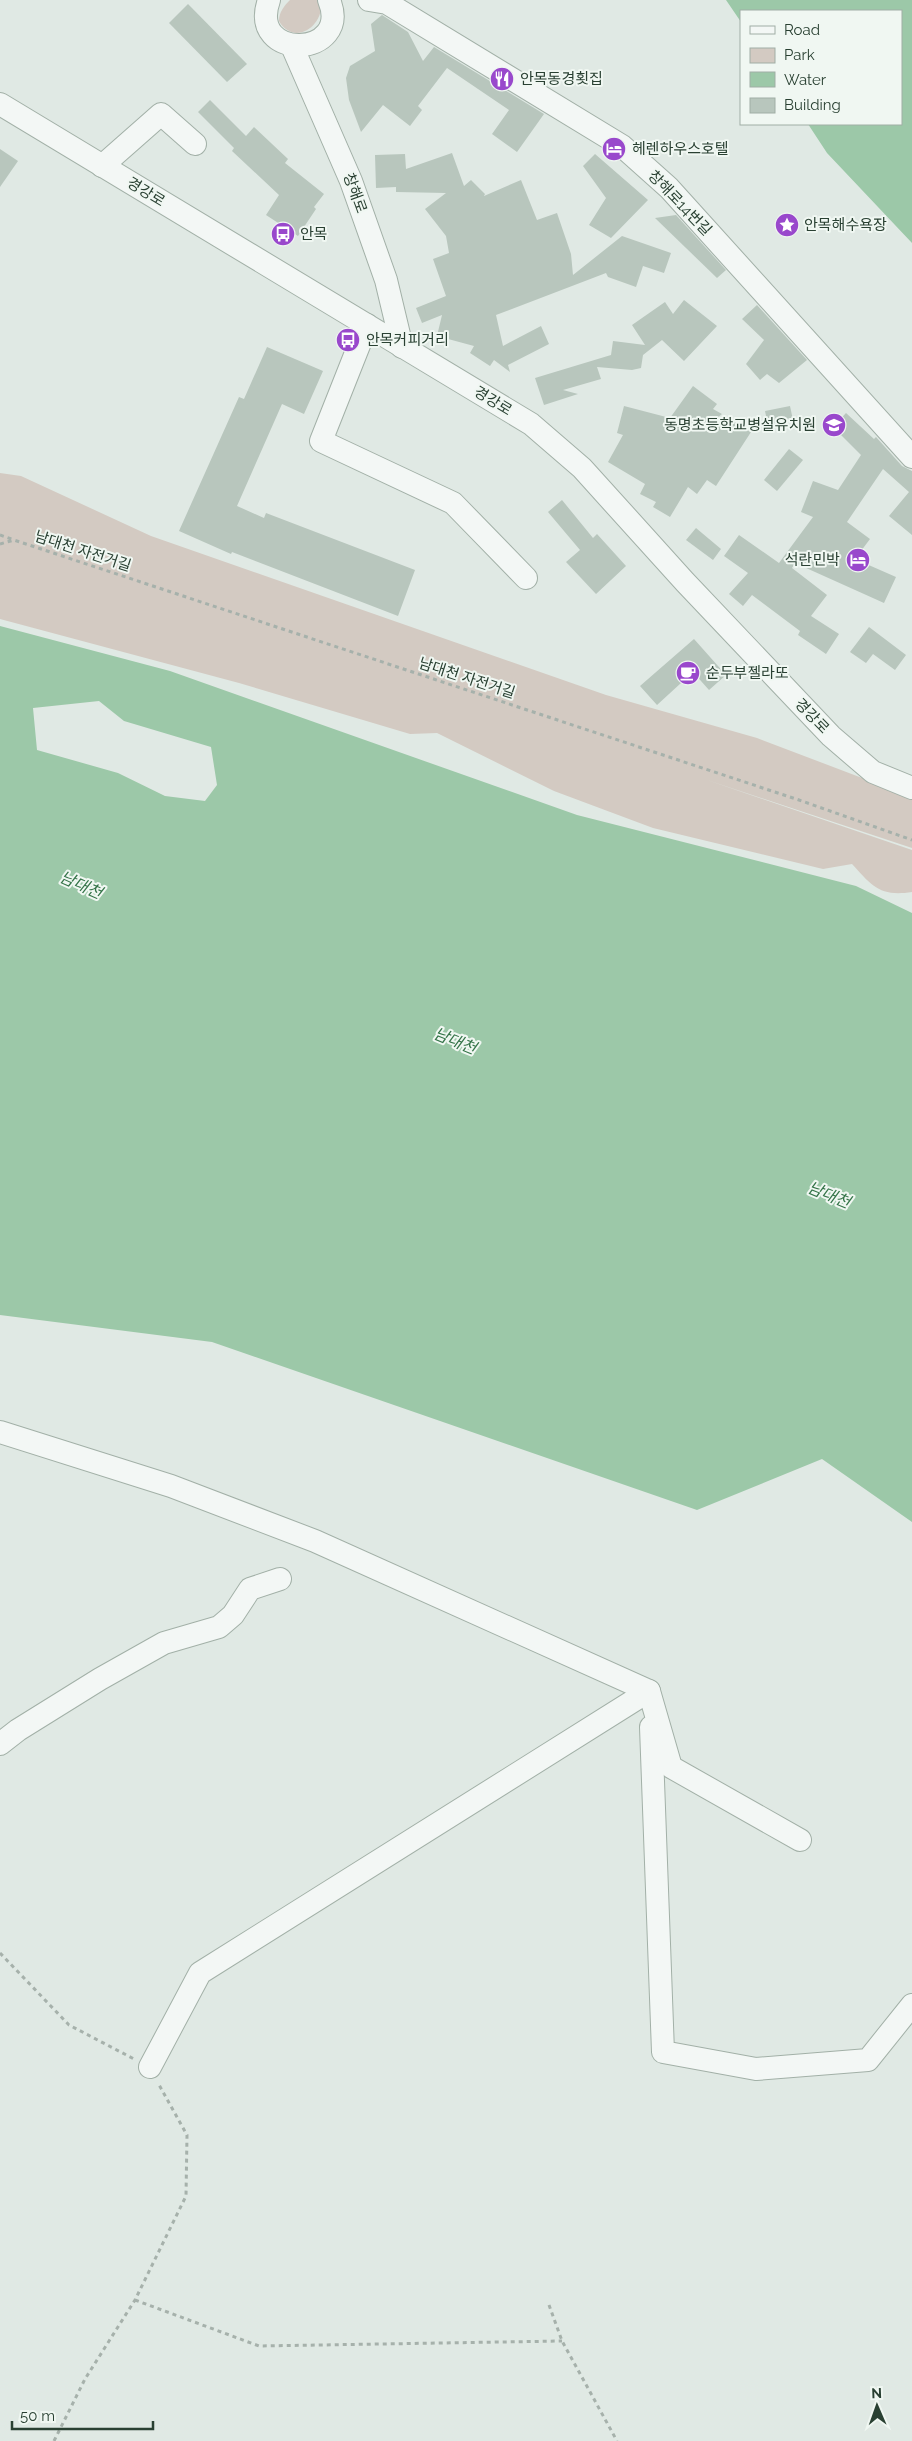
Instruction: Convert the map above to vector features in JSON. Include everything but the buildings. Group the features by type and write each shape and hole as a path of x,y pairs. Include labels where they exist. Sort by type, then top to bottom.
{"street":[{"path":"269,0 266,14 271,31 277,38 292,46 312,44 327,31 332,12 329,0"},
{"name":"창해로14번길","path":"369,0 387,3 622,146 669,188 912,457"},
{"name":"창해로","path":"292,46 351,180 386,280 402,346"},
{"name":"경강로","path":"0,104 538,430 582,468 685,582 831,736 873,772 912,788"},
{"path":"102,166 161,114 195,144"},
{"path":"367,325 320,441 453,503 526,578"},
{"path":"0,1432 171,1486 314,1541 649,1691 671,1767 800,1840"},
{"path":"0,1744 18,1730 100,1679 164,1643 219,1627 233,1615 250,1589 280,1579"},
{"path":"649,1691 663,2052 756,2069 868,2060 912,2005"},
{"path":"150,2067 200,1973 649,1691"}],"path":[{"name":"남대천 자전거길","path":"0,536 799,800 912,840"},
{"name":"남대천 자전거길","path":"0,544 14,540"},
{"path":"0,1953 69,2026 150,2067 187,2135 186,2196 135,2300 85,2379 54,2441"},
{"path":"135,2300 259,2346 562,2341"},
{"path":"549,2305 562,2341 617,2441"}],"green space":[{"path":"290,0 321,0 318,18 307,30 300,33 285,29 279,21 282,9"},
{"path":"0,473 21,476 151,536 606,695 757,738 912,797 912,848 707,780 912,850 912,892 892,893 884,891 871,884 852,864 823,869 653,828 554,791 437,733 410,734 239,683 0,619"}],"water":[{"path":"726,0 912,0 912,243 827,153 809,125 902,125 902,10 740,10 740,21"},
{"name":"남대천","path":"0,626 170,671 577,815 856,886 912,913 912,1522 822,1459 697,1510 212,1342 0,1315","holes":["99,701 124,721 211,747 217,785 205,801 165,796 118,773 37,750 33,708"]}],"place":[{"name":"안목동경횟집","path":"502,79"},
{"name":"헤렌하우스호텔","path":"614,149"},
{"name":"안목해수욕장","path":"787,225"},
{"name":"안목","path":"283,234"},
{"name":"안목커피거리","path":"348,340"},
{"name":"동명초등학교병설유치원","path":"834,425"},
{"name":"석란민박","path":"858,560"},
{"name":"순두부젤라또","path":"688,673"}]}
